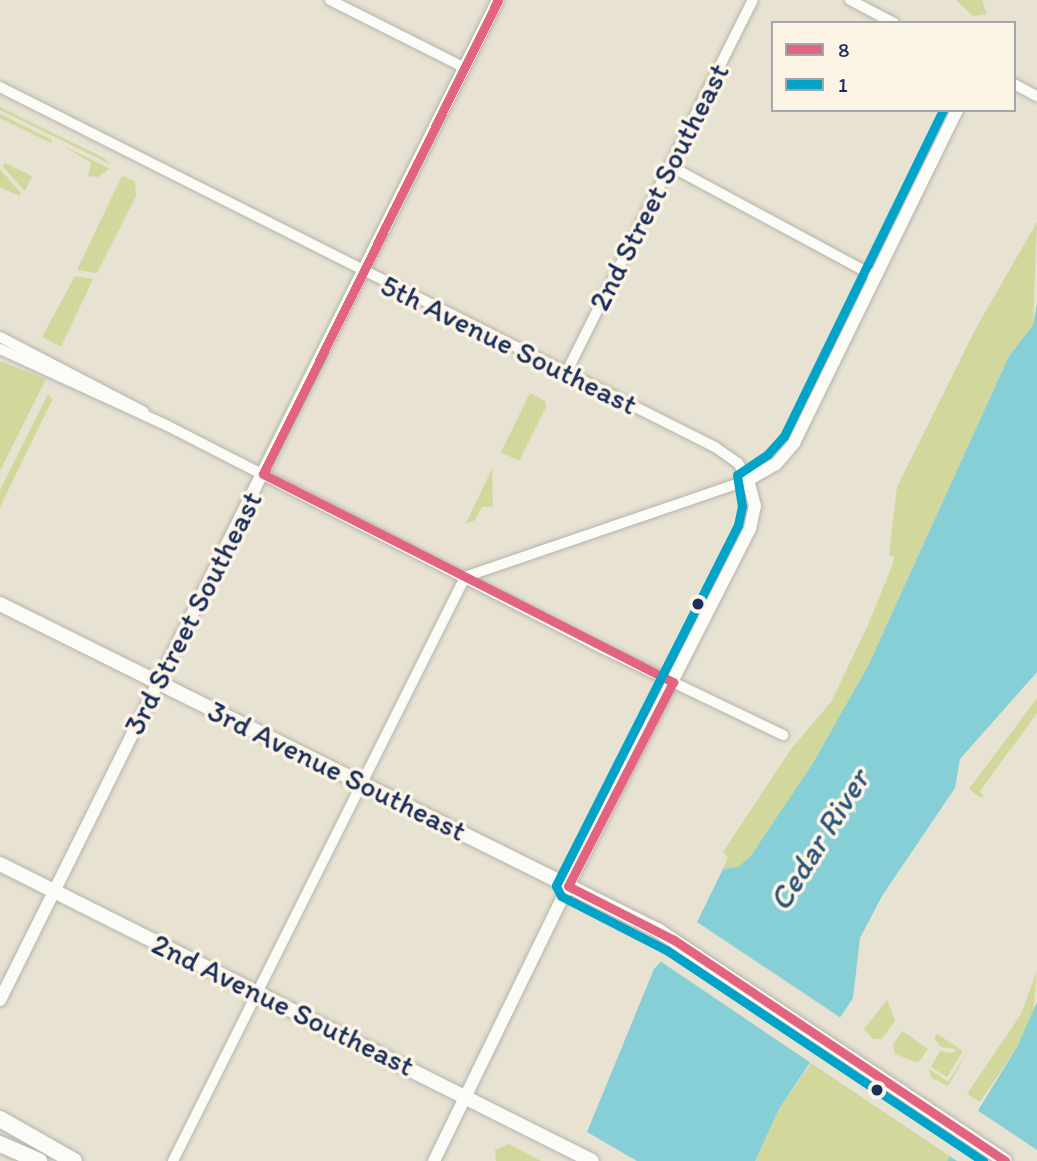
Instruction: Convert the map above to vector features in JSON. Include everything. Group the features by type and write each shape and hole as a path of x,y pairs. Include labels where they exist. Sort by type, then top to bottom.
{"main road":[{"name":"3rd Avenue Southeast","path":"0,604 674,940 1005,1161"},
{"name":"2nd Avenue Southeast","path":"0,864 592,1161"},
{"path":"0,1119 74,1161"},
{"path":"0,1144 39,1161"}],"street":[{"path":"330,0 464,68"},
{"name":"3rd Street Southeast","path":"0,1000 498,0"},
{"name":"2nd Street Southeast","path":"566,373 753,0"},
{"path":"850,0 890,21"},
{"path":"1016,86 1037,96"},
{"name":"5th Avenue Southeast","path":"0,87 362,273 725,452 748,480"},
{"path":"173,1161 465,577 748,480 776,464 790,449 956,112"},
{"path":"670,166 876,277"},
{"path":"0,337 118,396 155,420 783,735"},
{"path":"0,349 114,405 155,420"},
{"path":"434,1161 568,886 750,529 755,506 748,480"}],"green space":[{"path":"956,0 982,0 987,14 973,16"},
{"path":"0,107 104,158 110,164 0,110"},
{"path":"0,114 52,140 51,143 0,118"},
{"path":"64,146 109,169 98,177 88,176 91,163"},
{"path":"5,163 32,176 25,191 3,167"},
{"path":"0,169 21,193 19,196 0,187"},
{"path":"122,176 135,181 136,196 97,273 77,270"},
{"path":"1037,222 1033,325 1009,356 868,666 813,763 750,857 738,867 723,869 728,857 723,852 791,749 831,702 868,625 892,566 894,557 889,555 897,487 975,330"},
{"path":"75,276 93,279 61,347 42,337"},
{"path":"0,361 46,379 0,471"},
{"path":"530,393 545,401 546,407 519,461 501,452"},
{"path":"48,394 52,400 0,507 0,490"},
{"path":"492,469 493,506 482,507 474,521 466,523"},
{"path":"1037,698 1037,713 980,791 984,797 980,797 969,789"},
{"path":"1037,971 1033,1013 1017,1047 980,1102 967,1094 1021,1014"},
{"path":"887,1000 895,1020 882,1039 873,1039 864,1029"},
{"path":"902,1031 928,1049 918,1063 895,1054 893,1045"},
{"path":"937,1034 963,1051 947,1077 931,1067 940,1051 953,1053 956,1049 941,1047 934,1038"},
{"path":"969,1050 948,1086 932,1078 929,1069 948,1082"},
{"path":"811,1063 951,1157 947,1161 755,1161 779,1109"},
{"path":"509,1144 541,1161 496,1161 495,1150"}],"water":[{"name":"Cedar River","path":"1037,303 1037,672 960,759 955,788 882,896 860,938 853,998 779,1109 755,1161 568,1161 587,1132 654,969 697,922 723,869 738,867 750,857 813,763 868,666 1009,356 1033,325"},
{"path":"1037,1002 1037,1161 947,1161 1017,1047"}],"pier":[{"path":"694,920 844,1020 814,1065 660,961"},
{"path":"974,1108 1037,1150 1037,1161 957,1161 948,1155"},
{"path":"587,1132 637,1161 568,1161"}],"transit line":[{"name":"8","path":"498,0 263,474 673,682 568,886 674,940 1005,1161"},
{"name":"1","path":"942,112 784,436 768,454 737,475 742,506 738,525 556,886 561,896 668,951 983,1161"}]}
